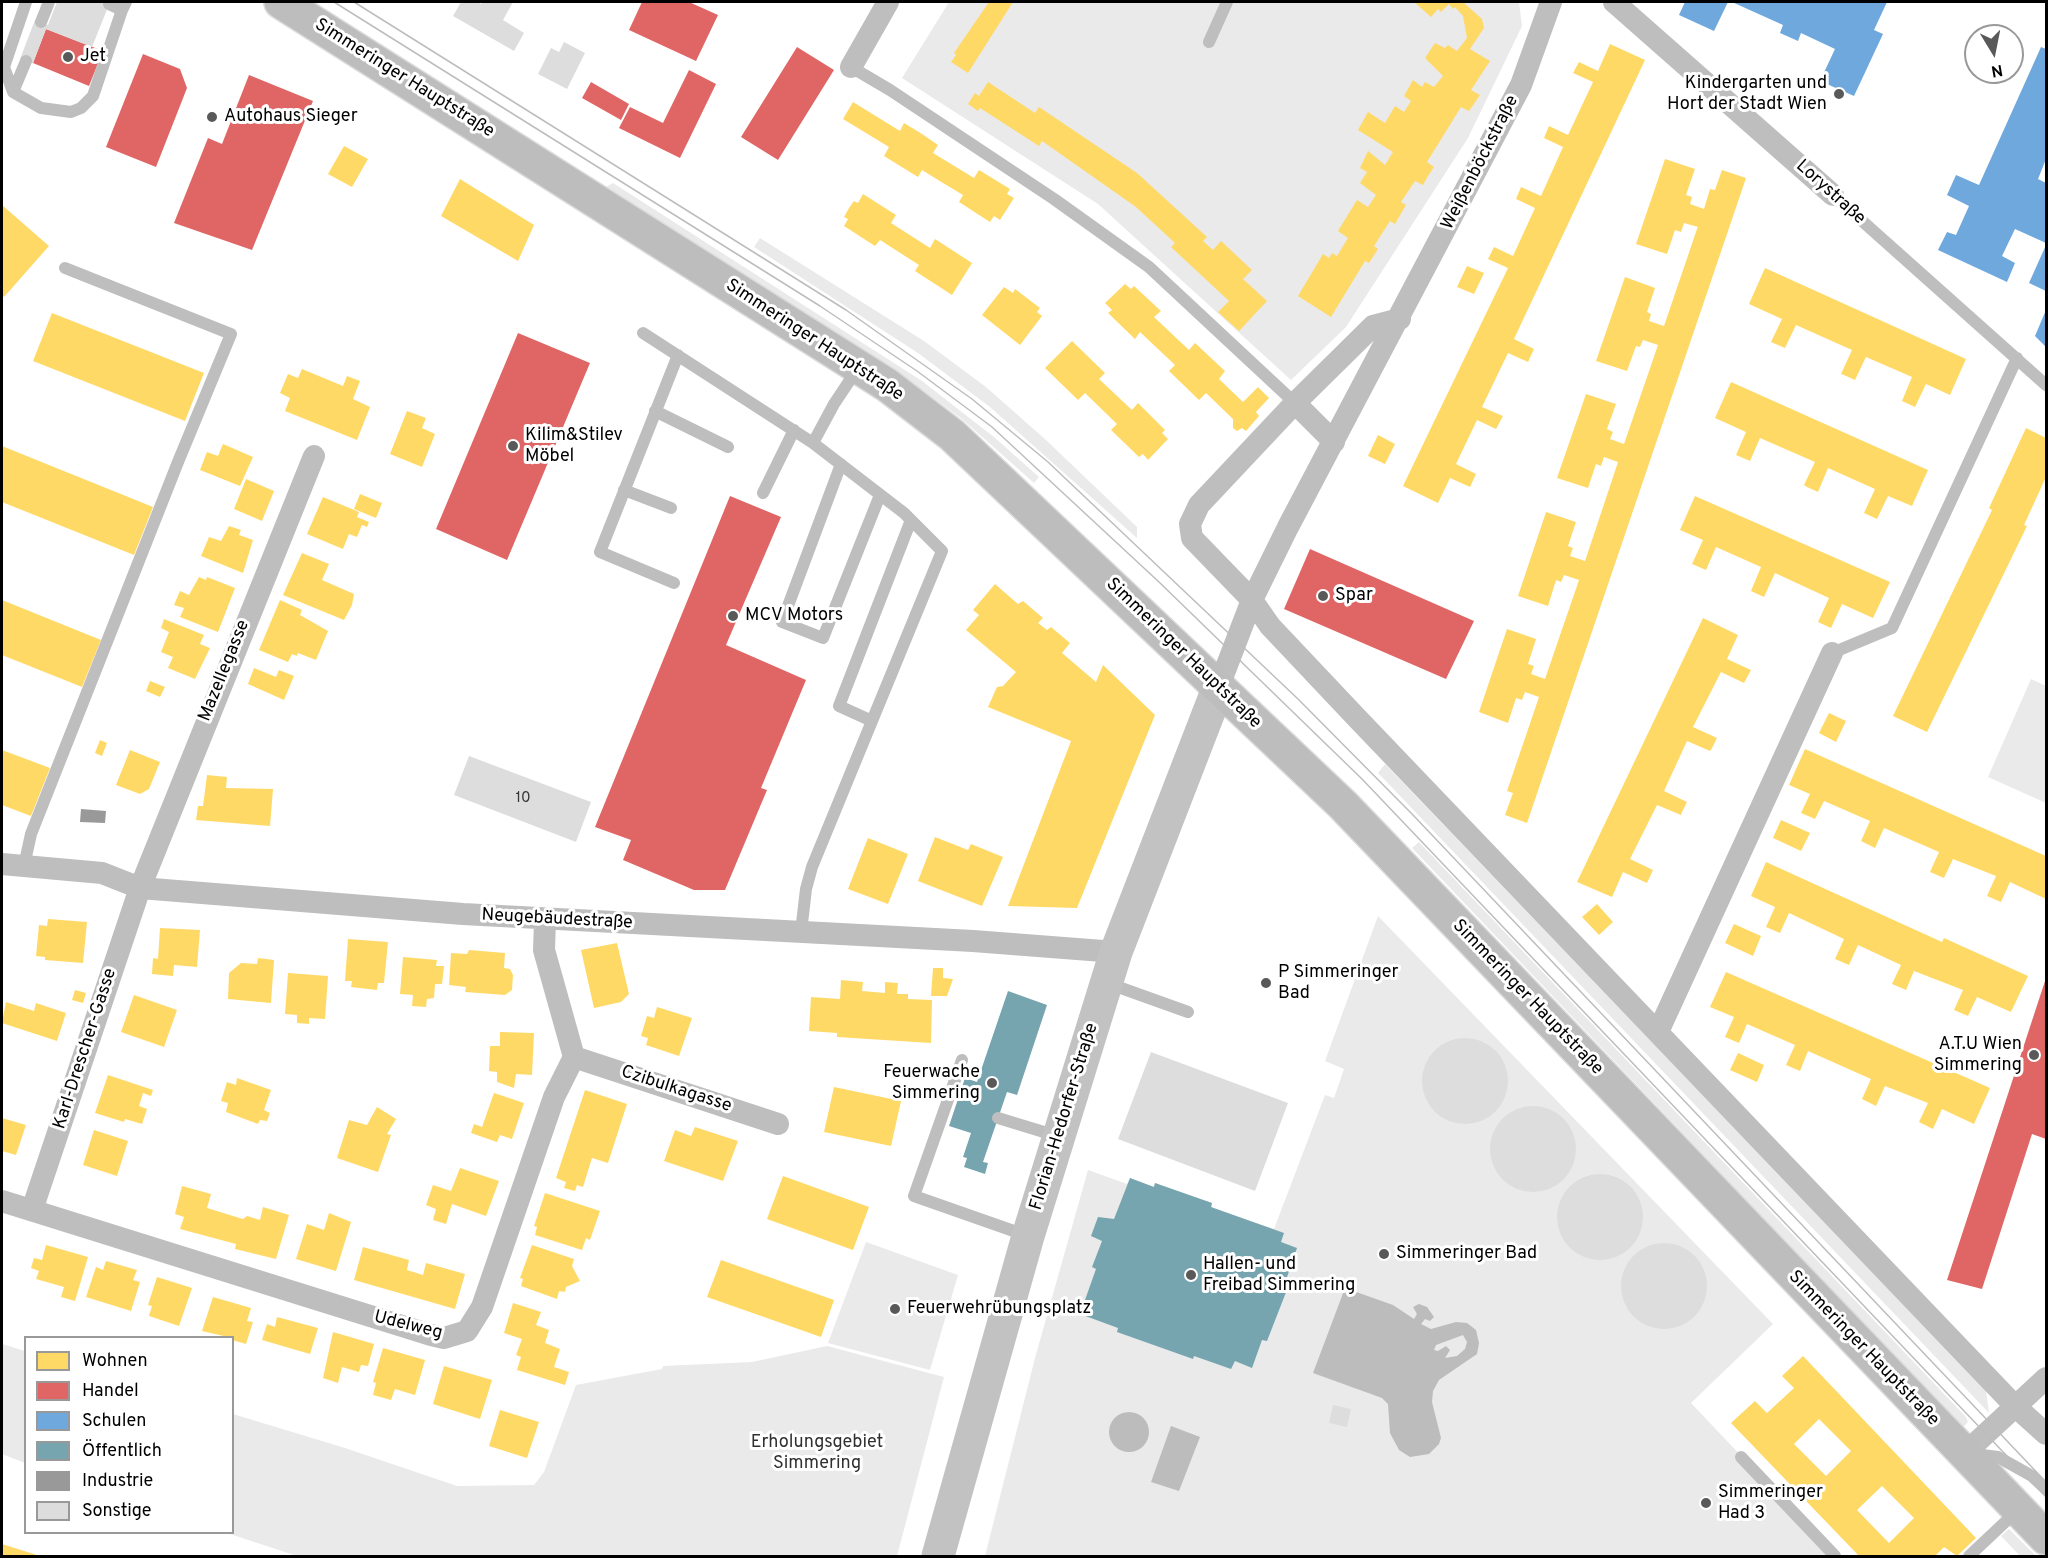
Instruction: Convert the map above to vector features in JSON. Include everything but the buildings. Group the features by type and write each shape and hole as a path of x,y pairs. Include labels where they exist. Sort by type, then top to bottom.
{"main road":[{"name":"Simmeringer Hauptstraße","path":"300,10 886,385 952,435 1219,686 1256,725 1349,812 2046,1538"},
{"name":"Florian-Hedorfer-Straße","path":"938,1557 1028,1236 1116,952 1219,686"}],"street":[{"path":"851,67 888,2"},
{"name":"Weißenböckstraße","path":"1219,686 1252,600 1521,85 1551,2"},
{"name":"Lorystraße","path":"1614,2 1833,195"},
{"path":"1400,320 1374,326 1295,403 1199,505 1190,524 1192,538 1252,600 1286,643 2015,1406 2046,1434"},
{"path":"1295,403 1334,442"},
{"name":"Mazellegasse","path":"140,888 314,456"},
{"path":"1658,1032 1832,653"},
{"name":"Neugebäudestraße","path":"13,865 102,873 140,888 545,920 801,932 1116,952"},
{"name":"Karl-Drescher-Gasse","path":"32,1210 140,888"},
{"path":"545,920 544,950 574,1057"},
{"name":"Udelweg","path":"2,1201 431,1335 444,1338 456,1336 467,1331 482,1307 554,1097 574,1057"},
{"name":"Czibulkagasse","path":"574,1057 778,1124"},
{"path":"1965,1453 2046,1378"}],"lane":[{"path":"26,2 4,67 13,92 41,108 71,112 81,108 93,96 124,6 109,3"},
{"path":"41,22 49,2"},
{"path":"1209,42 1227,2"},
{"path":"13,92 26,61"},
{"path":"851,67 890,90 1035,186 1149,267 1295,403"},
{"name":"Lorystraße","path":"1833,195 2046,385"},
{"path":"13,865 31,834 231,334 65,268"},
{"path":"643,333 813,443 911,520 942,551 812,867 806,889 801,932"},
{"path":"674,583 600,552 678,355"},
{"path":"1832,653 1892,628 2017,358"},
{"path":"813,443 834,404 858,367"},
{"path":"655,411 728,447"},
{"path":"763,493 794,430"},
{"path":"841,464 782,622 823,638 880,495"},
{"path":"624,490 671,508"},
{"path":"872,720 839,706 911,520"},
{"path":"1107,983 1188,1012"},
{"path":"962,1060 914,1196 1028,1236"},
{"path":"998,1118 1059,1137"},
{"path":"1965,1453 1998,1457 2032,1476 2046,1490"},
{"path":"1741,1457 1835,1557"},
{"path":"1969,1557 2019,1509"}],"green space":[{"path":"949,2 1519,2 1522,26 1468,138 1346,327 1291,380 1098,204 902,78"},
{"path":"613,183 922,381 994,437 1039,477 1034,483 962,419 901,374 606,187"},
{"path":"760,238 924,341 986,387 1046,440 1137,527 1137,538 990,407 918,353 754,247"},
{"path":"2031,679 2046,686 2046,803 1988,777"},
{"path":"1385,764 1986,1390 1989,1413 1378,773"},
{"path":"1419,842 1966,1417 1968,1422 1963,1427 1412,848"},
{"name":"Simmeringer Bad","path":"1378,916 1773,1324 1691,1403 1836,1556 985,1556 1035,1358 1088,1170 1127,1184 1130,1178 1153,1187 1155,1183 1212,1203 1212,1208 1274,1229 1325,1095 1334,1098 1344,1069 1325,1061"},
{"name":"Feuerwehrübungsplatz","path":"866,1242 958,1275 930,1370 828,1343"},
{"path":"2,1344 24,1351 24,1463 2,1454"},
{"name":"Erholungsgebiet Simmering","path":"827,1346 944,1377 897,1556 297,1556 230,1534 234,1534 234,1414 345,1448 457,1486 534,1485 544,1472 576,1385 662,1369 663,1366 752,1362"},
{"path":"2009,1529 2036,1556 2020,1556 2001,1536"}],"shaded area":[{"path":"1345,1288 1393,1305 1414,1319 1417,1314 1413,1307 1419,1304 1427,1307 1434,1317 1430,1321 1425,1319 1421,1324 1431,1329 1456,1322 1467,1323 1476,1330 1479,1343 1477,1354 1439,1380 1433,1391 1432,1402 1441,1438 1439,1444 1429,1454 1410,1457 1399,1450 1390,1433 1388,1404 1382,1398 1313,1373","holes":["1463,1335 1467,1342 1465,1349 1457,1356 1445,1358 1450,1350 1446,1346 1438,1351 1434,1350 1436,1345"]},
{"path":"1129,1412 1137,1413 1143,1418 1148,1424 1148,1440 1143,1446 1137,1451 1129,1452 1121,1451 1115,1446 1110,1440 1109,1432 1110,1424 1115,1418 1121,1413"},
{"path":"1171,1426 1200,1437 1179,1491 1151,1482"}],"tram line":[{"path":"334,2 820,306 917,371 992,427 1159,582 1362,779 2046,1497"},
{"path":"354,2 846,310 972,399 1048,462 1298,699 1413,815 2046,1482"}],"place":[{"name":"Jet","path":"68,57"},
{"name":"Kindergarten und Hort der Stadt Wien","path":"1839,94"},
{"name":"Autohaus Sieger","path":"212,117"},
{"name":"Kilim&Stilev Möbel","path":"513,446"},
{"name":"Spar","path":"1323,596"},
{"name":"MCV Motors","path":"733,616"},
{"name":"P Simmeringer Bad","path":"1266,983"},
{"name":"A.T.U Wien Simmering","path":"2034,1055"},
{"name":"Feuerwache Simmering","path":"992,1083"},
{"name":"Simmeringer Bad","path":"1384,1254"},
{"name":"Hallen- und Freibad Simmering","path":"1191,1275"},
{"name":"Feuerwehrübungsplatz","path":"895,1309"},
{"name":"Simmeringer Had 3","path":"1706,1503"}]}
